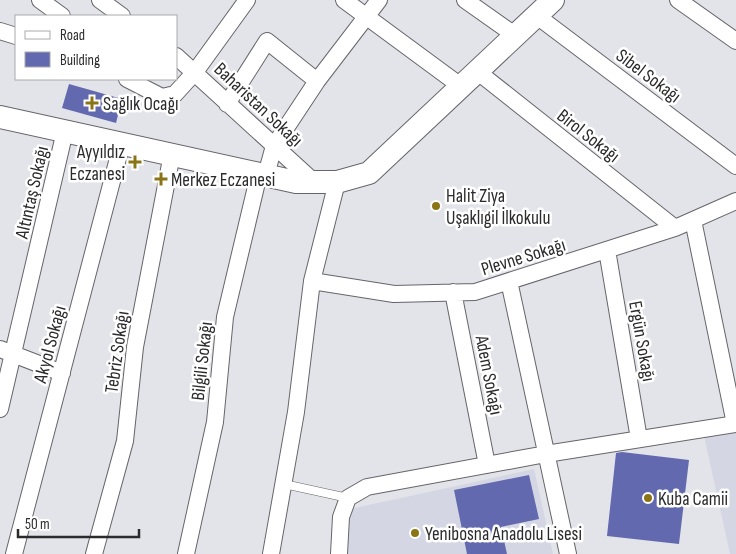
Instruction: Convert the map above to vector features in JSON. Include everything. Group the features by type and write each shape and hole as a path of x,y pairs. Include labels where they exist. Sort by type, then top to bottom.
{"street":[{"path":"40,0 61,15"},
{"path":"100,0 117,15"},
{"path":"128,80 162,97 175,94 195,72 247,0"},
{"name":"Birol Sokağı","path":"344,0 366,16 470,79 675,228"},
{"name":"Bilgili Sokağı","path":"186,554 215,422 225,317 263,174 274,146 317,81 378,0"},
{"path":"465,0 516,36"},
{"path":"0,117 296,182 337,182 369,173 553,0"},
{"path":"678,0 736,41"},
{"name":"Sibel Sokağı","path":"537,16 736,166"},
{"path":"0,31 15,36"},
{"path":"227,104 267,42 317,81"},
{"name":"Baharistan Sokağı","path":"178,58 314,182"},
{"name":"Altıntaş Sokağı","path":"0,409 7,351 65,131"},
{"name":"Akyol Sokağı","path":"14,554 122,143"},
{"name":"Tebriz Sokağı","path":"94,554 125,441 135,347 172,154"},
{"path":"271,554 296,412 312,282 337,182"},
{"name":"Plevne Sokağı","path":"312,282 394,294 475,292 675,228 736,201"},
{"path":"340,554 341,517 348,498 367,487 546,454 736,424 693,220"},
{"name":"Ergün Sokağı","path":"607,250 639,439"},
{"path":"509,282 568,554"},
{"name":"Adem Sokağı","path":"453,292 487,465"},
{"path":"7,351 62,373"}],"lane":[{"path":"284,484 348,498"}],"shaded area":[{"path":"736,430 736,554 730,554 704,436"},
{"path":"534,469 553,554 348,554 350,509"}],"building":[{"name":"Sağlık Ocağı","path":"69,84 122,99 116,123 62,108"},
{"name":"Kuba Camii","path":"622,452 689,460 679,544 607,536 616,453"},
{"path":"529,475 539,519 501,527 507,554 467,554 454,490"}],"place":[{"name":"Sağlık Ocağı","path":"92,103"},
{"name":"Ayyıldız Eczanesi","path":"135,162"},
{"name":"Merkez Eczanesi","path":"161,179"},
{"name":"Halit Ziya Uşaklıgil İlkokulu","path":"436,206"},
{"name":"Kuba Camii","path":"648,498"},
{"name":"Yenibosna Anadolu Lisesi","path":"415,533"}]}
